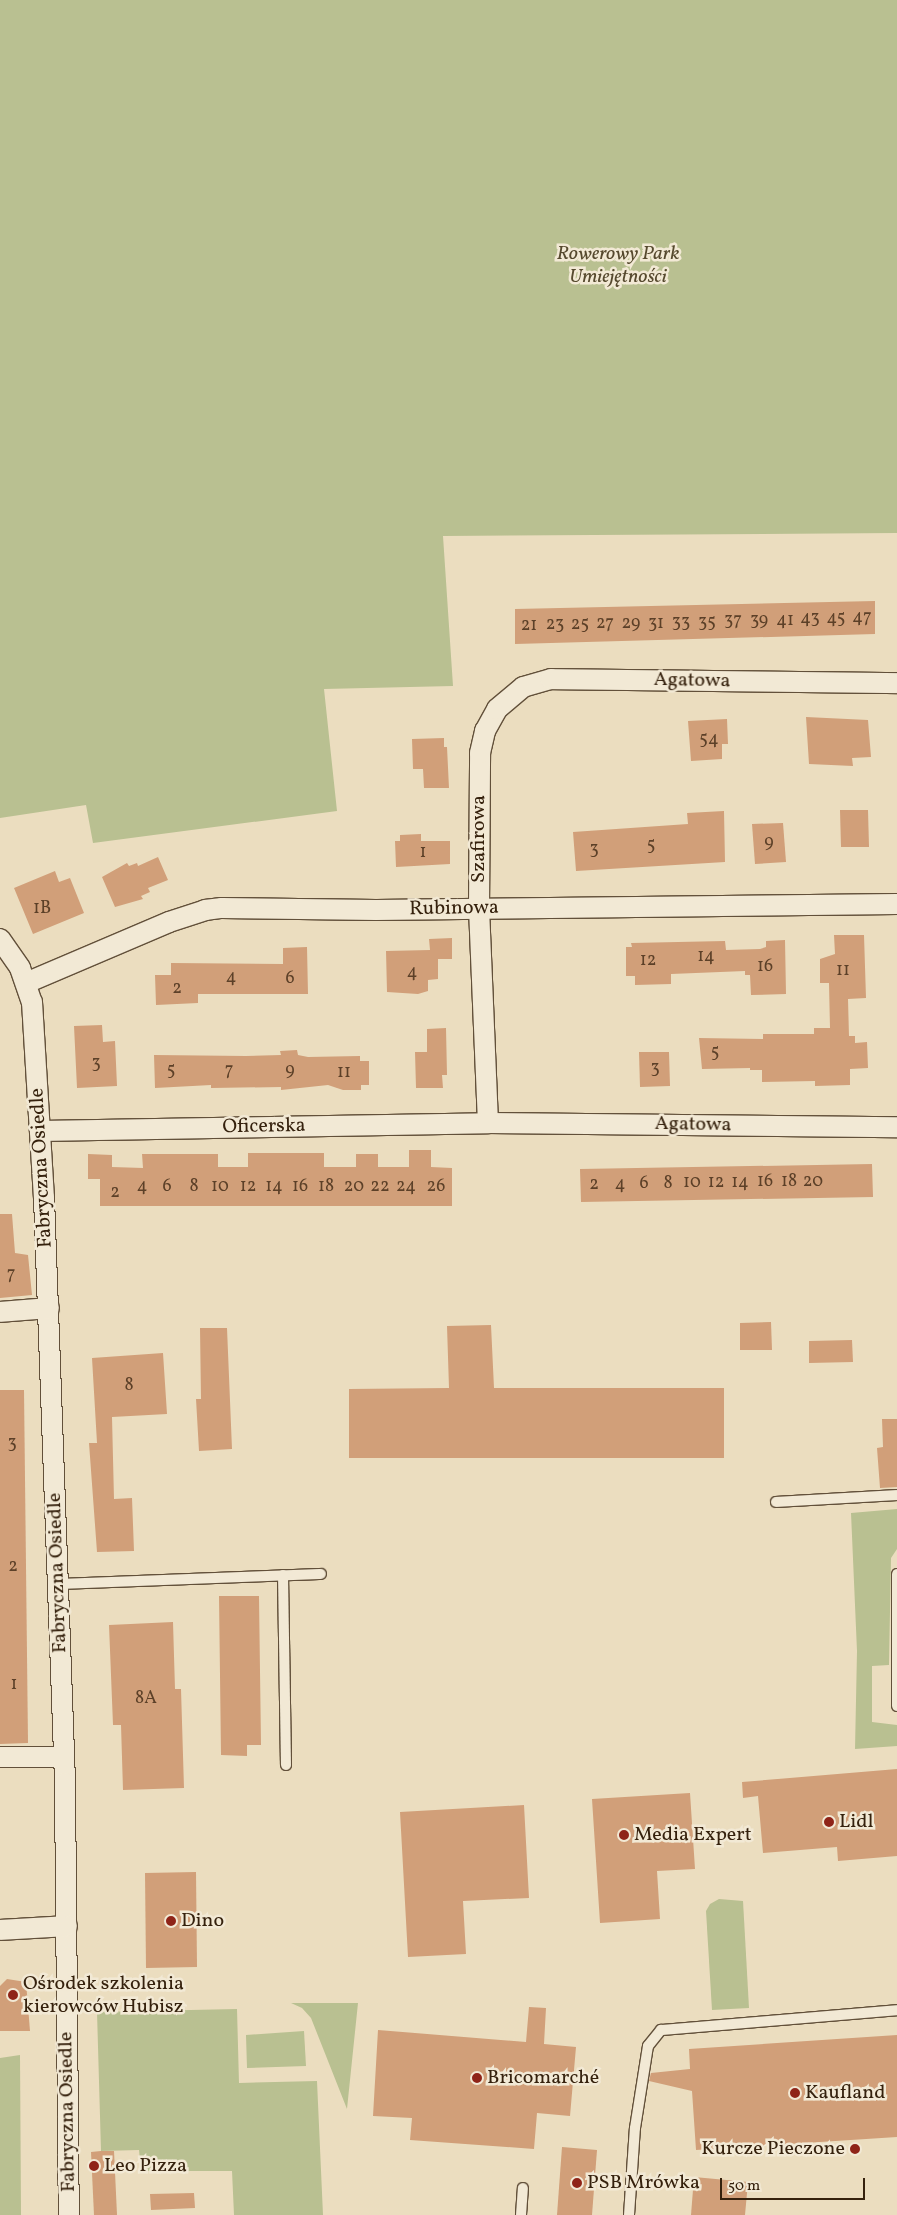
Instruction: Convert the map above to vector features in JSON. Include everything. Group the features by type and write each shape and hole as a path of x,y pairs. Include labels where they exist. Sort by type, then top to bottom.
{"street":[{"name":"Agatowa","path":"497,709 523,687 550,679 897,683"},
{"name":"Szafirowa","path":"488,1124 479,908 480,753 485,731 497,709"},
{"name":"Rubinowa","path":"26,983 169,922 205,910 897,904"},
{"name":"Fabryczna Osiedle","path":"0,939 26,983 33,1015 40,1131 49,1308 64,1757 69,2215"},
{"name":"Agatowa","path":"488,1124 897,1127"},
{"name":"Oficerska","path":"40,1131 488,1124"},
{"path":"0,1312 49,1308"},
{"path":"0,1757 64,1757"},
{"path":"0,1930 67,1926"}],"lane":[{"path":"776,1502 897,1495"},
{"path":"58,1584 321,1574"},
{"path":"897,1574 897,1706"},
{"path":"283,1575 286,1765"},
{"path":"629,2215 635,2128 648,2046 661,2030 897,2010"},
{"path":"521,2215 523,2188"}],"green space":[{"name":"Rowerowy Park Umiejętności","path":"0,0 897,0 897,533 443,536 453,686 324,689 337,811 93,843 86,805 0,818"},
{"path":"897,1509 897,1549 891,1558 889,1665 872,1666 872,1722 897,1725 897,1746 855,1749 857,1651 851,1513"},
{"path":"719,1899 743,1901 749,2008 712,2010 706,1911 710,1904"},
{"path":"291,2003 358,2003 347,2109 311,2018 302,2008"},
{"path":"237,2009 239,2083 317,2081 323,2215 234,2215 232,2171 141,2171 139,2150 101,2151 97,2012"},
{"path":"304,2031 306,2066 247,2068 246,2035"},
{"path":"20,2055 21,2215 0,2215 0,2058"}],"building":[{"path":"875,601 875,634 515,644 515,609"},
{"path":"806,717 868,720 871,757 852,758 853,766 809,764"},
{"path":"727,719 728,744 722,744 722,759 691,761 688,721"},
{"path":"444,738 444,747 447,747 449,788 424,788 423,769 413,769 412,739"},
{"path":"840,810 868,810 869,847 841,847"},
{"path":"724,811 725,862 576,871 573,832 688,824 687,813"},
{"path":"783,823 786,862 755,864 752,824"},
{"path":"421,834 421,841 450,841 450,864 396,867 395,841 400,841 400,835"},
{"path":"158,857 168,880 148,888 150,892 141,896 143,899 115,907 102,877 127,863 129,866 137,863 138,866"},
{"path":"55,871 59,882 70,878 84,913 33,934 14,888"},
{"path":"834,935 864,935 866,998 848,999 849,1036 855,1036 855,1043 867,1042 868,1068 850,1069 850,1085 815,1086 815,1081 762,1082 762,1070 750,1070 750,1068 702,1069 699,1038 763,1039 763,1034 814,1034 814,1028 830,1028 829,983 820,983 820,959 835,954"},
{"path":"452,938 452,959 438,959 438,979 428,980 428,991 418,994 387,992 386,951 430,950 429,939"},
{"path":"785,940 786,994 751,995 750,975 745,975 745,971 671,974 671,984 635,985 635,976 626,976 626,947 632,947 631,943 725,941 726,950 760,949 766,947 766,941"},
{"path":"307,947 308,994 198,994 198,1003 156,1005 155,975 171,975 171,963 283,964 283,948"},
{"path":"102,1025 103,1042 115,1041 117,1086 77,1088 74,1026"},
{"path":"446,1028 447,1075 442,1075 443,1088 416,1088 415,1052 427,1052 427,1029"},
{"path":"297,1050 298,1055 308,1057 360,1056 360,1061 369,1061 369,1085 361,1085 361,1090 343,1090 328,1085 281,1090 281,1087 211,1088 211,1085 155,1088 154,1055 281,1055 280,1051"},
{"path":"639,1052 669,1052 670,1086 640,1087"},
{"path":"409,1150 431,1150 431,1167 452,1168 452,1206 100,1206 100,1179 88,1179 88,1154 112,1155 112,1167 143,1168 142,1154 218,1154 218,1167 248,1167 248,1153 324,1153 324,1167 356,1167 356,1154 378,1154 378,1167 409,1167"},
{"path":"872,1164 873,1197 581,1202 580,1169"},
{"path":"0,1214 12,1214 15,1253 28,1255 32,1295 0,1298"},
{"path":"771,1322 772,1350 740,1350 740,1323"},
{"path":"491,1325 494,1388 724,1388 724,1458 349,1458 349,1389 449,1388 447,1326"},
{"path":"200,1328 227,1328 232,1449 199,1451 196,1399 201,1399"},
{"path":"852,1340 853,1362 809,1363 809,1341"},
{"path":"163,1353 167,1414 112,1417 114,1499 132,1498 134,1551 97,1552 89,1443 97,1443 92,1358"},
{"path":"0,1390 24,1390 28,1743 0,1744"},
{"path":"882,1419 897,1419 897,1487 880,1488 877,1448 883,1447"},
{"path":"219,1596 259,1596 261,1745 247,1745 247,1756 221,1755"},
{"path":"173,1622 175,1689 181,1689 184,1788 123,1790 121,1725 113,1725 109,1625"},
{"name":"Lidl","path":"897,1769 897,1856 838,1861 837,1847 763,1853 758,1796 743,1798 742,1782"},
{"name":"Media Expert","path":"690,1793 695,1869 657,1871 660,1919 600,1923 592,1799"},
{"path":"524,1805 529,1898 463,1901 466,1954 408,1957 400,1812"},
{"name":"Dino","path":"196,1872 197,1967 146,1968 145,1873"},
{"name":"Ośrodek szkolenia kierowców Hubisz","path":"7,1979 26,1982 30,2031 0,2031 0,1986"},
{"name":"Bricomarché","path":"529,2007 546,2008 544,2044 576,2047 570,2116 537,2113 534,2149 410,2140 412,2118 373,2116 378,2030 526,2042"},
{"name":"Kaufland","path":"897,2035 897,2137 696,2150 692,2091 649,2081 651,2073 690,2069 689,2049"},
{"name":"PSB Mrówka","path":"562,2147 597,2150 592,2215 557,2215"},
{"path":"114,2151 117,2215 94,2215 91,2152"},
{"path":"694,2177 748,2182 745,2215 691,2215"},
{"path":"194,2193 195,2208 151,2210 150,2194"}],"place":[{"name":"Lidl","path":"829,1822"},
{"name":"Media Expert","path":"624,1835"},
{"name":"Dino","path":"171,1921"},
{"name":"Ośrodek szkolenia kierowców Hubisz","path":"13,1995"},
{"name":"Bricomarché","path":"477,2078"},
{"name":"Kaufland","path":"795,2093"},
{"name":"Kurcze Pieczone","path":"855,2149"},
{"name":"Leo Pizza","path":"94,2166"},
{"name":"PSB Mrówka","path":"577,2183"}]}
